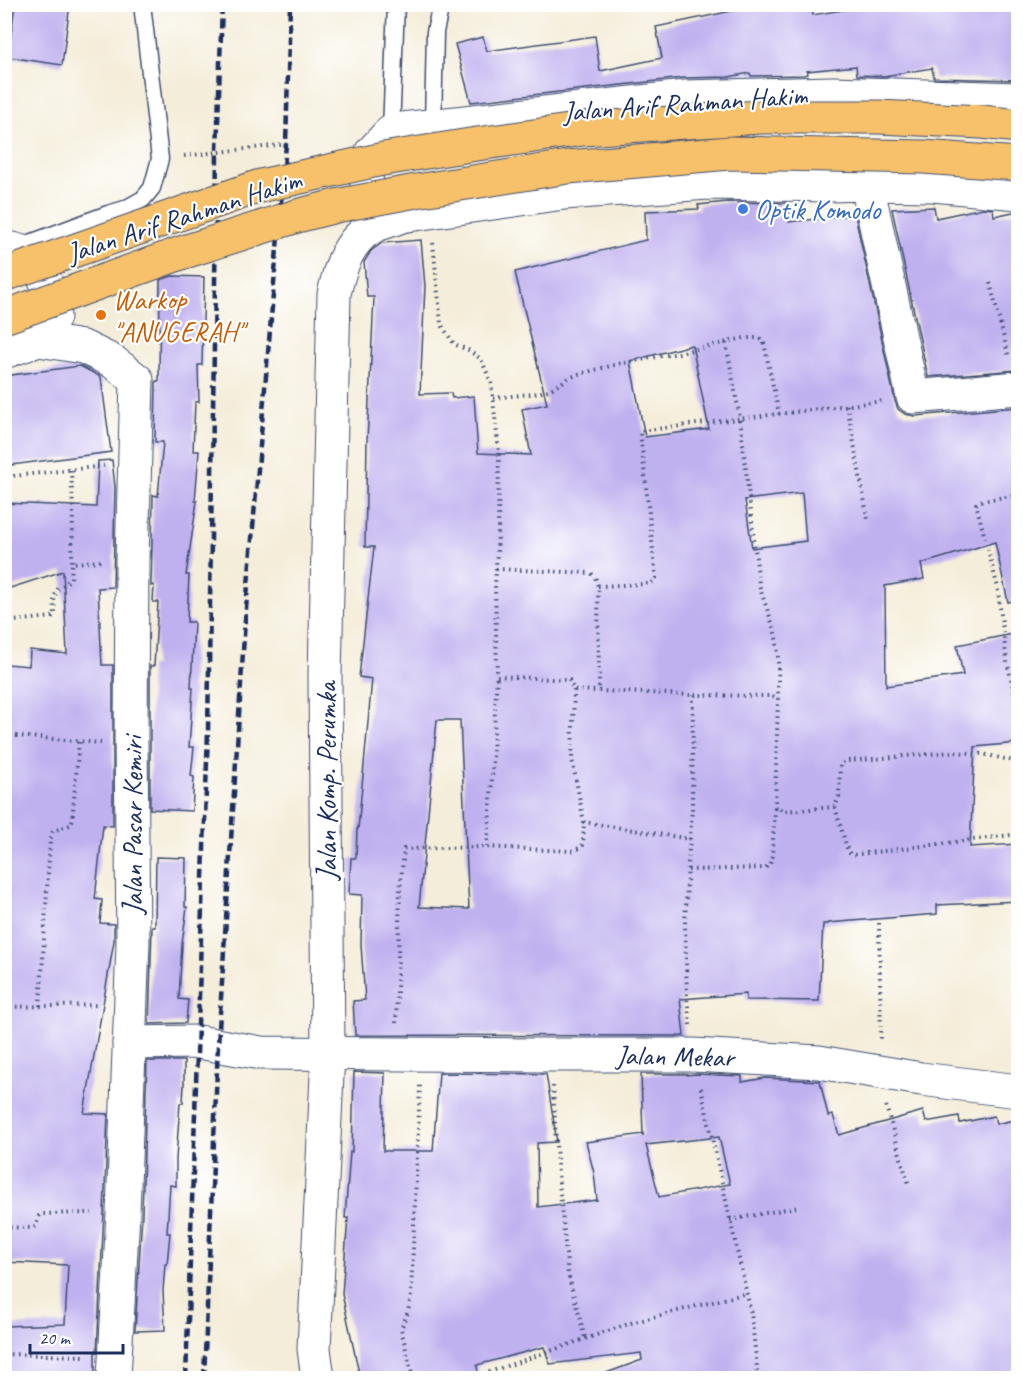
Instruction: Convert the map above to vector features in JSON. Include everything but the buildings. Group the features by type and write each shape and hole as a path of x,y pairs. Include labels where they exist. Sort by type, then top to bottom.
{"highway":[{"name":"Jalan Arif Rahman Hakim","path":"7,258 260,186 382,159 583,129 760,117 879,117 1018,126"},
{"name":"Jalan Arif Rahman Hakim","path":"4,317 182,253 297,216 416,191 568,167 730,153 923,157 1018,164"}],"street":[{"name":"Jalan Arif Rahman Hakim","path":"392,131 685,97 833,93 1018,99"},
{"path":"812,94 800,106 796,124 798,145 802,162 829,185"},
{"path":"392,131 371,153 365,169 368,193 377,207 416,215 564,193 708,183 933,185 1018,193"},
{"path":"867,184 913,397 1016,388"},
{"name":"Jalan Komp. Perumka","path":"318,1378 314,1348 328,1054 325,676 334,294 338,274 358,237 374,226 416,215"},
{"name":"Jalan Arif Rahman Hakim","path":"7,258 25,253 40,267 53,301 54,317 39,340"},
{"path":"4,352 39,340"},
{"name":"Jalan Pasar Kemiri","path":"39,340 83,347 112,361 137,380 132,560 133,943 123,1213 114,1367"},
{"name":"Jalan Mekar","path":"129,1043 198,1042 261,1053 693,1055 819,1062 921,1079 1018,1091"}],"lane":[{"path":"7,258 108,214 125,209 143,199 152,188 160,159 142,4"},
{"path":"392,131 396,4"},
{"path":"433,126 435,32 441,4"}],"path":[{"path":"160,159 297,143"},
{"path":"416,215 441,324 454,344 481,359 491,382 493,398 499,452 495,586 497,676 492,798 487,847"},
{"path":"990,283 1016,388"},
{"path":"493,398 539,393 579,374 618,364 744,338 758,338 763,340 779,414"},
{"path":"688,870 765,868 770,864 772,857 778,698 777,644 759,584 740,418 726,343"},
{"path":"598,586 648,584 656,578 640,431 913,397"},
{"path":"847,405 868,520"},
{"path":"4,483 8,478 14,476 134,463"},
{"path":"4,622 51,617 54,615 54,597 58,589 71,579 73,509 71,470"},
{"path":"1018,495 980,501 976,504 997,584 1007,662 1016,700 1018,722"},
{"path":"72,563 132,560"},
{"path":"496,569 591,573 595,577 598,586 599,691"},
{"path":"413,1378 401,1329 408,1312 411,1295 408,1054 400,903 404,849 487,847 572,850 583,845 584,822 572,759 574,690 569,680 497,676"},
{"path":"574,690 778,698"},
{"path":"693,695 692,810 685,924 687,997 693,1055 751,1313 757,1367 756,1378"},
{"path":"4,735 131,746"},
{"path":"40,1006 50,840 53,831 70,825 72,821 79,741"},
{"path":"1018,762 983,754 952,752 848,762 840,764 839,796 835,807 848,852 852,855 1018,834"},
{"path":"775,807 785,811 835,807"},
{"path":"584,822 690,839"},
{"path":"879,923 881,1033 879,1071 884,1098 909,1186"},
{"path":"4,1007 131,1005"},
{"path":"550,1055 568,1274 585,1338"},
{"path":"730,1220 796,1207"},
{"path":"4,1227 32,1228 36,1226 42,1214 123,1213"},
{"path":"472,1378 631,1323 747,1293"},
{"path":"4,1354 114,1367"}],"railway":[{"path":"186,1378 208,731 217,152 222,4"},
{"path":"204,1378 218,1045 245,620 286,144 290,4"}],"place":[{"name":"Optik Komodo","path":"743,209"},
{"name":"Warkop \"ANUGERAH\"","path":"101,315"}]}
